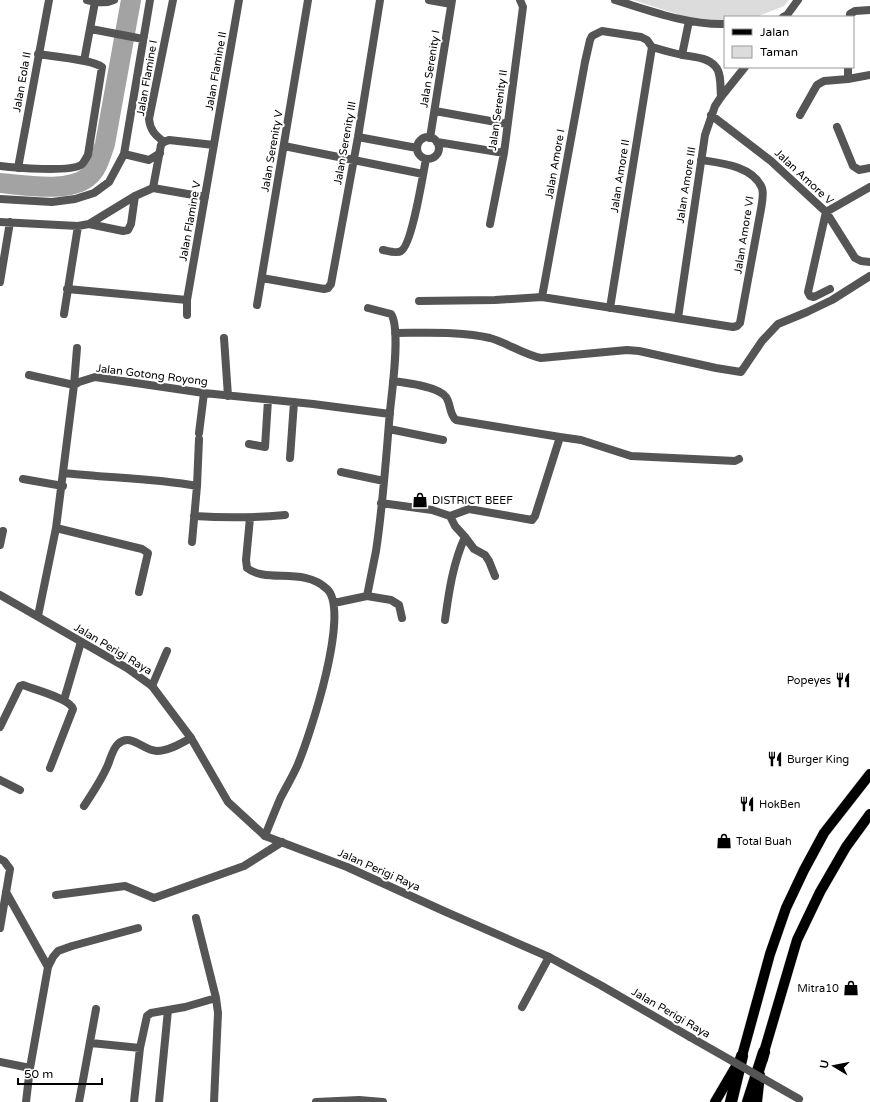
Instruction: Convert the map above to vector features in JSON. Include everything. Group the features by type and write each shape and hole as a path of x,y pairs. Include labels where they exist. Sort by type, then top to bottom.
{"highway":[{"path":"748,1102 764,1052"},
{"path":"731,1102 742,1056"}],"main road":[{"path":"715,1102 742,1056 770,954 786,908 824,833 870,774"},
{"path":"757,1102 764,1052 797,940 820,892 846,847 870,814"}],"street":[{"name":"Jalan Eola II","path":"18,168 49,0"},
{"path":"84,61 91,29 91,1 109,2 114,0"},
{"path":"0,199 52,202 75,199 94,193 109,182 124,154 139,38 150,0"},
{"name":"Jalan Flamine I","path":"164,142 155,135 150,127 149,119 173,0"},
{"name":"Jalan Flamine II","path":"214,145 239,0"},
{"name":"Jalan Serenity V","path":"257,306 308,0"},
{"name":"Jalan Serenity III","path":"262,278 328,288 331,284 354,161 380,0"},
{"name":"Jalan Serenity I","path":"429,0 452,2 435,111 434,140"},
{"name":"Jalan Serenity II","path":"490,224 504,153 523,7 520,0"},
{"path":"614,0 689,22 724,24"},
{"path":"785,16 798,0"},
{"path":"850,16 855,11 870,10"},
{"path":"682,55 689,22"},
{"path":"91,29 139,38"},
{"name":"Jalan Amore I","path":"542,297 590,40 592,36 602,31 641,37 647,40 652,47"},
{"path":"652,47 682,55 701,58 716,66 720,80 720,97"},
{"name":"Jalan Amore II","path":"610,308 652,47"},
{"path":"0,166 18,168 72,168 82,164 88,155 102,69 101,66 99,64 84,61 38,54"},
{"name":"Jalan Amore III","path":"678,318 705,135 711,115 720,97 744,68"},
{"path":"848,68 848,79"},
{"path":"800,115 817,85 824,81 870,75"},
{"path":"435,111 507,124"},
{"name":"Jalan Amore V","path":"711,115 771,161 826,212 855,258 861,261 870,262"},
{"path":"837,127 853,166 859,170 870,168"},
{"path":"358,137 417,148"},
{"path":"426,159 420,155 417,148 418,144 423,139 504,153"},
{"path":"153,188 161,145 164,142 169,140 214,145"},
{"path":"426,159 437,154 438,146 434,140"},
{"name":"Jalan Flamine V","path":"187,315 187,300 214,145"},
{"path":"284,146 423,174"},
{"path":"124,154 149,160 160,154"},
{"path":"383,250 399,252 402,251 408,242 426,159"},
{"path":"149,160 156,172"},
{"name":"Jalan Amore VI","path":"678,318 733,326 737,326 740,323 763,197 762,187 746,170 734,166 701,160"},
{"path":"830,289 814,297 810,296 808,292 826,212 870,187"},
{"path":"0,222 78,226 89,224 135,196 153,188 205,197"},
{"path":"89,224 123,231 128,230 131,224 135,196"},
{"path":"0,282 10,222"},
{"path":"64,314 78,226"},
{"path":"395,333 478,335 507,344 534,357 541,358 618,350 639,351 741,372 762,341 778,324 832,300 870,276"},
{"path":"67,289 187,300"},
{"path":"419,301 495,300 542,297 678,318"},
{"path":"367,596 376,552 384,480 393,381 395,333 393,317 391,314 368,308"},
{"path":"224,338 228,396"},
{"path":"38,616 56,528 64,472 77,348"},
{"path":"29,375 74,385"},
{"name":"Jalan Gotong Royong","path":"74,385 95,377 204,393 390,414"},
{"path":"393,381 431,388 443,394 447,398 453,417 456,420 581,440 631,456 735,461 739,459"},
{"path":"192,542 197,486 199,436 204,393"},
{"path":"249,444 265,447 268,400"},
{"path":"290,458 294,402"},
{"path":"389,428 443,440"},
{"path":"381,503 432,510 450,516 469,509 532,520 535,516 560,437"},
{"path":"64,472 94,477 176,482 197,486"},
{"path":"341,472 384,480"},
{"path":"23,479 62,486"},
{"path":"194,516 250,518 285,514"},
{"path":"450,516 455,526 474,549 485,555 495,576"},
{"path":"250,518 246,560 247,568 251,571 270,575 294,576 316,581 328,590 334,603 334,629 324,681 313,723 298,764 280,800 265,836"},
{"path":"56,528 142,549 148,553 139,592"},
{"path":"0,546 3,531"},
{"path":"445,620 450,587 458,552 465,537"},
{"name":"Jalan Perigi Raya","path":"0,595 127,668 152,686 191,738 228,802 265,836 347,867 549,957 802,1101"},
{"path":"334,603 367,596 391,600 399,605 402,618"},
{"path":"64,700 81,642"},
{"path":"152,686 167,651"},
{"path":"0,727 20,686 23,685 64,700 71,705 73,709 50,768"},
{"path":"84,806 107,767 117,745 124,740 132,740 155,751 164,751 191,738"},
{"path":"0,780 20,790"},
{"path":"56,895 125,886 154,898 244,866 282,842"},
{"path":"0,859 4,861 10,869 0,928"},
{"path":"6,892 48,968"},
{"path":"196,918 216,998 218,1013 214,1102"},
{"path":"26,1102 30,1068 48,968 53,957 58,951 72,946 138,928"},
{"path":"522,1007 549,957"},
{"path":"134,1102 140,1048 146,1016 149,1013 168,1010 216,998"},
{"path":"78,1102 91,1043 96,1009"},
{"path":"159,1102 168,1010"},
{"path":"91,1043 140,1048"},
{"path":"0,1062 30,1068"},
{"path":"316,1102 359,1100 382,1102"}],"green space":[{"path":"633,0 789,0 784,6 759,16 724,16 724,21 692,19"}],"waterway":[{"path":"0,183 46,187 70,185 80,182 88,177 94,170 99,162 105,144 131,0"}],"place":[{"name":"DISTRICT BEEF","path":"420,500"},
{"name":"Popeyes","path":"843,680"},
{"name":"Burger King","path":"775,759"},
{"name":"HokBen","path":"747,804"},
{"name":"Total Buah","path":"724,841"},
{"name":"Mitra10","path":"851,988"}]}
